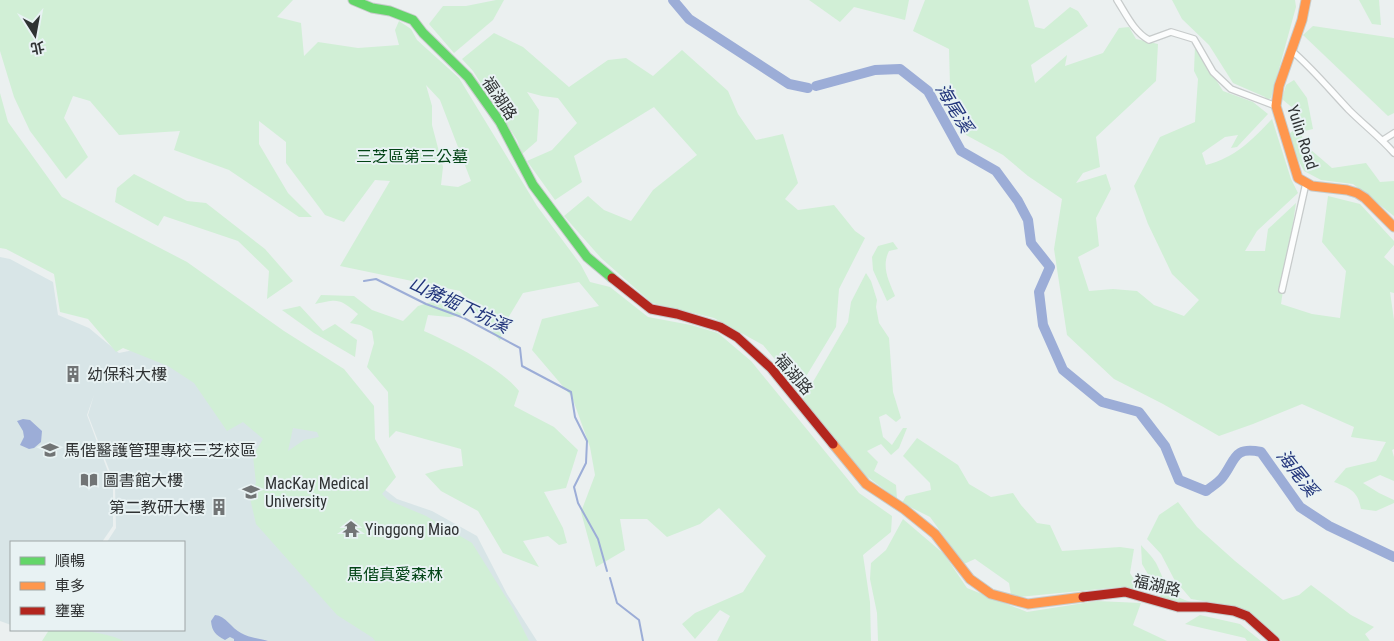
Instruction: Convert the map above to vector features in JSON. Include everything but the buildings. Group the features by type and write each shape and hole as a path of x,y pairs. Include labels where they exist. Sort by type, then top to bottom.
{"street":[{"name":"福湖路","path":"353,0 372,8 390,11 413,20 423,33 468,77 500,122 533,185 587,256 651,309 677,314 720,327 737,337 771,368 866,484 935,534 970,579 990,594 1028,604 1074,600 1125,592 1178,608 1206,607 1234,611 1247,616 1275,641"},
{"path":"1117,0 1142,36 1149,40 1171,32 1194,39 1213,72 1231,89 1276,106"},
{"name":"Yulin Road","path":"1306,0 1304,13 1279,86 1276,106 1298,178 1312,186 1357,193 1365,198 1394,227"},
{"path":"1292,51 1394,153"},
{"path":"1383,140 1394,133"},
{"path":"1282,290 1306,183"}],"shaded area":[{"name":"MacKay Medical University","path":"0,257 10,259 53,282 58,315 89,328 119,353 143,348 313,398 362,472 397,499 432,511 477,536 507,594 537,641 73,641 68,631 185,631 185,541 108,541 116,528 115,485 88,415 94,395 87,415 113,485 113,526 103,541 10,541 10,625 0,621"}],"green space":[{"name":"三芝區第三公墓","path":"0,0 293,0 277,17 301,23 304,56 318,42 358,48 399,45 395,30 399,21 411,29 417,40 459,78 537,206 581,265 590,282 610,287 648,317 691,325 718,333 751,361 859,493 892,516 891,532 863,555 870,602 871,641 717,641 730,616 720,610 695,639 682,624 695,613 743,592 766,556 719,508 700,524 667,537 647,519 620,519 625,550 596,567 581,512 595,475 590,447 572,397 532,350 542,319 599,306 579,282 523,293 505,323 500,341 460,291 340,266 390,181 375,180 344,222 325,215 286,163 286,142 259,121 259,144 288,193 312,217 299,217 229,170 174,150 180,131 119,135 90,101 73,96 64,118 88,157 66,179 30,131 14,97 0,51","holes":["426,85 440,100 471,181 458,187 441,185 443,167 432,125 432,106"]},
{"path":"504,0 493,20 454,53 429,24 443,6 466,6"},
{"path":"809,0 909,0 905,20 854,7 840,22"},
{"path":"925,0 1028,0 1035,27 1044,29 1070,7 1078,11 1088,26 1031,65 1035,83 1067,55 1065,66 1103,53 1119,28 1129,27 1136,39 1158,44 1156,81 1096,137 1100,167 1083,173 1076,183 1106,174 1111,189 1096,218 1099,246 1078,257 1089,291 1113,289 1137,291 1154,305 1184,316 1199,300 1172,274 1148,224 1134,186 1160,137 1195,122 1198,79 1194,71 1195,46 1223,91 1253,102 1268,114 1237,147 1231,148 1238,135 1225,137 1202,153 1206,165 1235,153 1272,119 1291,179 1298,193 1257,231 1245,251 1265,251 1268,229 1296,203 1281,304 1312,314 1340,318 1346,271 1322,242 1328,196 1360,204 1394,241 1394,245 1384,257 1394,266 1394,293 1390,292 1394,320 1394,449 1392,450 1394,457 1394,481 1380,475 1363,483 1394,500 1394,503 1376,511 1361,509 1358,498 1352,491 1334,482 1346,468 1376,461 1386,442 1351,437 1354,427 1302,404 1219,436 1114,379 1067,335 1054,249 1062,199 1028,176 1003,155 966,135 950,86 949,49 913,31"},
{"path":"1172,0 1295,0 1296,7 1271,98 1267,100 1265,97 1233,83 1209,45 1182,19"},
{"path":"1359,0 1379,0 1381,25 1372,24"},
{"path":"1313,26 1394,38 1394,113 1388,116 1303,35"},
{"path":"494,33 523,47 569,87 608,60 626,58 653,76 682,50 728,91 738,114 756,140 783,134 798,183 785,199 798,210 834,205 855,231 865,238 839,289 836,327 799,388 763,345 714,318 652,303 601,258 564,216 588,196 604,210 631,221 653,190 697,155 654,107 574,156 582,182 555,200 527,161 552,150 577,123 558,98 527,92 539,110 537,141 522,154 517,140 473,71 462,59"},
{"path":"1294,80 1307,98 1313,129 1301,132 1304,144 1332,168 1366,163 1380,182 1394,181 1394,216 1353,184 1321,180 1304,171 1286,136 1298,127 1295,110 1282,99 1286,85"},
{"name":"馬偕真愛森林","path":"0,93 8,122 62,197 187,262 284,331 344,369 374,406 375,439 396,477 382,494 388,500 426,516 472,543 512,607 529,641 375,641 337,615 256,524 249,494 256,483 253,456 263,439 243,422 227,431 194,383 168,366 123,348 116,352 88,319 60,312 54,274 6,249 0,248","holes":["293,428 317,432 319,437 304,440 288,451"]},
{"path":"134,174 187,201 206,203 265,249 293,281 267,299 269,271 238,241 164,216 158,226 115,202 117,188"},
{"path":"893,242 898,249 889,251 886,268 895,296 887,301 873,270 872,257 878,246"},
{"path":"866,273 871,281 877,300 876,307 879,323 889,338 893,392 901,418 896,422 886,414 879,417 883,437 892,445 903,428 907,428 899,448 891,455 881,444 867,451 878,462 874,471 896,485 897,499 861,472 803,399 848,322 851,302"},
{"path":"321,295 354,296 372,310 403,321 418,306 438,300 463,315 449,317 428,315 424,331 461,349 488,365 511,382 519,391 514,406 554,427 578,450 566,488 544,492 563,528 567,543 559,545 548,536 523,541 539,567 503,553 478,511 441,491 425,474 463,466 461,449 396,431 389,438 388,392 367,367 374,343 372,331 360,325 350,323 358,314 342,302 329,301 315,304"},
{"path":"300,306 323,331 335,324 357,340 355,357 314,333 282,310"},
{"path":"917,438 958,465 969,484 991,497 1013,493 1037,523 1050,525 1062,551 1120,547 1134,549 1130,573 1144,595 1120,587 1019,597 1011,595 1009,583 975,559 964,564 930,517 902,503 906,496 931,490 930,483 903,456"},
{"path":"1178,502 1197,527 1283,600 1299,595 1311,585 1351,615 1374,627 1365,634 1370,641 1282,641 1251,614 1221,604 1191,599 1174,579 1161,554 1147,539 1159,515"},
{"path":"903,519 944,554 967,588 1027,612 1097,601 1141,603 1133,625 1167,641 878,641 877,613 870,579 871,563 886,550"},
{"path":"1141,545 1156,563 1168,589 1184,600 1194,603 1163,600 1142,564"},
{"path":"1200,615 1240,624 1261,641 1247,641 1245,638 1185,624"},
{"path":"48,631 78,631 97,633 124,641 42,641"}],"water":[{"path":"23,419 30,420 42,431 41,442 34,448 29,449 20,445 24,437 17,421"},
{"path":"215,615 222,618 244,635 268,641 234,641 230,637 225,640 213,631 211,621"}],"waterway":[{"name":"海尾溪","path":"673,0 689,19 789,84 808,88"},
{"name":"海尾溪","path":"816,86 875,70 900,69 928,91 961,151 996,171 1018,201 1028,220 1031,243 1050,267 1039,292 1043,325 1063,370 1102,402 1139,412 1165,446 1179,480 1206,491 1220,480 1240,453 1245,451 1261,452 1300,507 1329,526 1394,557"},
{"name":"山豬堀下坑溪","path":"364,281 376,279 426,304 464,318 520,348 522,366 571,392 575,417 587,441 586,463 574,487 578,503 598,539 607,571"},
{"name":"山豬堀下坑溪","path":"610,578 617,603 639,620 643,641"}],"traffic: fast":[{"path":"353,0 372,8 390,11 413,20 423,33 468,77 500,122 533,185 587,257 612,278"}],"traffic: slow":[{"path":"1306,0 1302,20 1279,86 1276,106 1298,178 1312,186 1357,193 1365,198 1394,227"},
{"path":"833,444 866,484 904,509 935,534 970,579 991,594 1028,604 1083,597"}],"traffic: jam":[{"path":"612,278 651,309 677,314 720,327 737,337 771,368 833,444"},
{"path":"1083,597 1125,592 1178,607 1206,607 1234,611 1247,616 1275,641"}],"place":[{"name":"幼保科大樓","path":"73,374"},
{"name":"馬偕醫護管理專校三芝校區","path":"50,450"},
{"name":"圖書館大樓","path":"89,480"},
{"name":"MacKay Medical University","path":"251,492"},
{"name":"第二教研大樓","path":"219,507"},
{"name":"Yinggong Miao","path":"351,529"}]}
